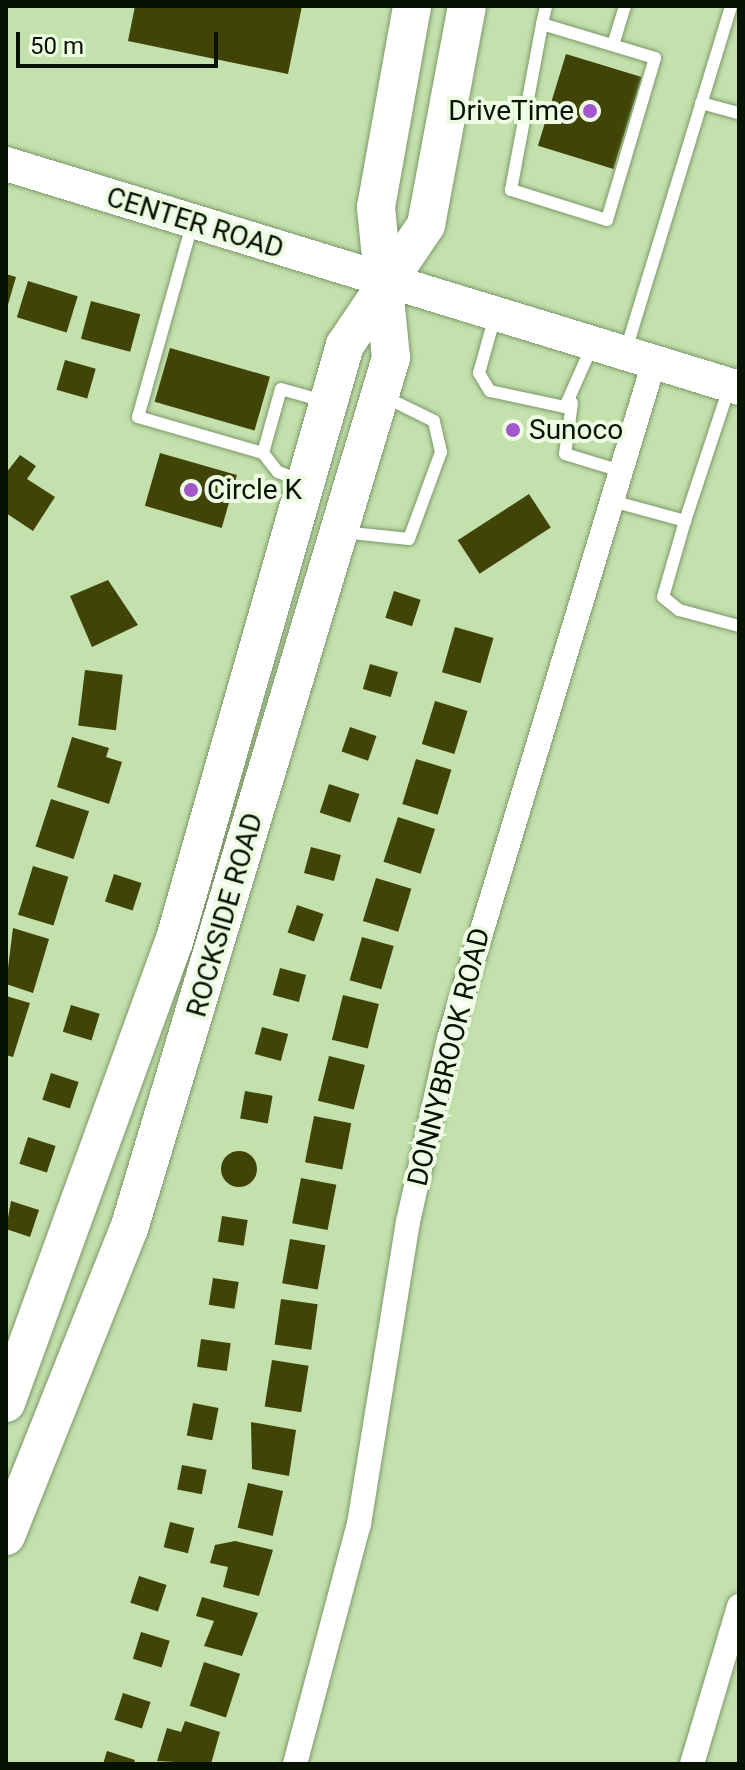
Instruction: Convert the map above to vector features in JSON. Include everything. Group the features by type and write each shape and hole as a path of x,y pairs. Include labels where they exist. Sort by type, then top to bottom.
{"main road":[{"name":"ROCKSIDE ROAD","path":"6,1536 129,1229 391,358 376,207 412,6"},
{"name":"ROCKSIDE ROAD","path":"6,1403 174,942 308,483 345,345 383,281 426,225 467,6"},
{"name":"CENTER ROAD","path":"6,164 734,387"}],"street":[{"name":"DONNYBROOK ROAD","path":"295,1764 359,1524 408,1222 449,1039 621,471 640,358"},
{"path":"692,1764 739,1606"}],"lane":[{"path":"542,24 655,58 607,220 511,190 542,24 546,6"},
{"path":"613,45 625,6"},
{"path":"640,358 701,103 731,6"},
{"path":"701,103 739,113"},
{"path":"193,222 138,417 263,453 278,472 308,483"},
{"path":"495,314 481,382 539,404 572,403"},
{"path":"593,343 572,403 565,454 621,471"},
{"path":"734,387 685,521 663,597 679,610 739,626"},
{"path":"263,453 281,389 330,403"},
{"path":"337,532 400,542 419,526 443,440 434,421 380,395"},
{"path":"612,501 685,521"}],"building":[{"path":"135,6 302,6 288,74 128,41"},
{"name":"DriveTime","path":"566,54 642,77 613,169 538,146"},
{"path":"6,274 16,277 7,308 6,308"},
{"path":"28,281 78,296 67,333 17,317"},
{"path":"91,301 140,314 130,352 81,339"},
{"name":"Circle K","path":"170,348 270,377 255,430 155,402"},
{"path":"65,360 96,369 87,399 56,390"},
{"name":"Circle K","path":"160,453 237,475 222,528 145,506"},
{"path":"20,455 36,466 27,479 55,497 33,531 6,513 6,473"},
{"path":"529,494 551,528 479,574 458,540"},
{"path":"108,580 138,625 92,647 70,596"},
{"path":"394,591 421,600 412,626 385,618"},
{"path":"455,627 493,638 480,683 442,672"},
{"path":"370,664 398,672 391,697 363,689"},
{"path":"85,670 123,675 116,730 78,726"},
{"path":"435,701 468,711 454,754 422,744"},
{"path":"350,727 376,736 368,761 342,752"},
{"path":"72,737 109,748 106,757 122,762 109,804 57,787"},
{"path":"416,759 451,770 438,815 402,804"},
{"path":"329,784 359,794 350,822 320,813"},
{"path":"51,799 89,811 74,859 36,847"},
{"path":"398,817 435,829 421,874 383,862"},
{"path":"311,847 341,855 334,881 304,873"},
{"path":"33,866 68,877 53,926 18,915"},
{"path":"114,874 142,883 133,911 105,902"},
{"path":"376,878 411,889 398,932 363,921"},
{"path":"297,905 323,914 314,942 288,932"},
{"path":"13,928 49,939 33,993 6,984"},
{"path":"362,937 394,946 381,989 350,980"},
{"path":"280,968 306,975 299,1002 273,995"},
{"path":"343,995 379,1004 368,1049 332,1040"},
{"path":"6,996 30,1003 13,1057 6,1055"},
{"path":"71,1005 100,1014 92,1041 63,1032"},
{"path":"262,1027 288,1034 281,1061 255,1054"},
{"path":"329,1056 365,1065 354,1110 318,1101"},
{"path":"51,1073 79,1082 70,1109 42,1100"},
{"path":"245,1091 273,1096 268,1123 240,1119"},
{"path":"314,1116 351,1123 342,1169 305,1162"},
{"path":"28,1137 56,1146 47,1173 19,1164"},
{"path":"239,1151 252,1156 257,1169 252,1182 239,1187 226,1182 221,1169 226,1156"},
{"path":"301,1178 336,1185 328,1230 292,1223"},
{"path":"11,1201 39,1210 30,1237 6,1229"},
{"path":"222,1216 248,1220 244,1246 218,1242"},
{"path":"290,1239 325,1245 318,1290 282,1283"},
{"path":"213,1278 239,1282 234,1309 209,1305"},
{"path":"281,1299 318,1304 311,1350 275,1345"},
{"path":"201,1339 231,1343 227,1371 197,1367"},
{"path":"272,1360 309,1366 301,1412 265,1406"},
{"path":"193,1403 219,1408 212,1440 187,1435"},
{"path":"251,1422 296,1430 289,1476 252,1469"},
{"path":"182,1465 207,1470 202,1494 177,1490"},
{"path":"248,1483 283,1491 273,1536 238,1528"},
{"path":"170,1522 194,1528 188,1553 164,1547"},
{"path":"235,1541 273,1550 259,1596 223,1587 228,1567 210,1563 215,1545"},
{"path":"139,1576 167,1585 158,1612 130,1603"},
{"path":"202,1597 258,1613 242,1656 204,1646 214,1621 196,1616"},
{"path":"141,1632 170,1641 162,1668 133,1659"},
{"path":"204,1662 240,1674 226,1717 190,1706"},
{"path":"123,1693 151,1702 142,1729 114,1720"},
{"path":"185,1721 220,1732 211,1764 157,1761 167,1728 181,1732"},
{"path":"107,1751 135,1760 134,1764 103,1764"}],"place":[{"name":"DriveTime","path":"590,111"},
{"name":"Sunoco","path":"513,430"},
{"name":"Circle K","path":"191,490"}]}
